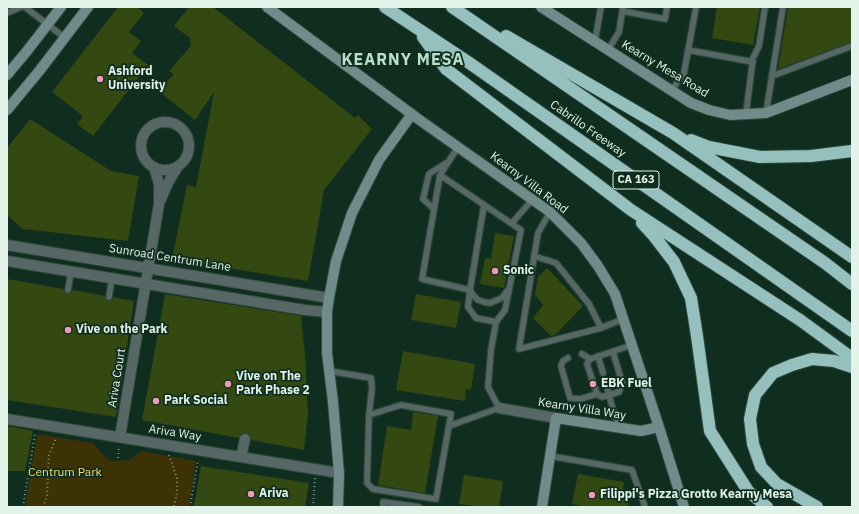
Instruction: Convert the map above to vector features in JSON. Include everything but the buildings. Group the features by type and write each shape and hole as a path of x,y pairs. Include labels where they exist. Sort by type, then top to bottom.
{"highway":[{"name":"Cabrillo Freeway","path":"385,7 474,67 852,331"},
{"name":"Cabrillo Freeway","path":"452,7 825,263 852,284"},
{"path":"457,7 673,133 852,258"},
{"path":"419,31 446,69 631,210 800,320 852,358"},
{"path":"673,133 709,147 760,157 811,156 852,151"},
{"path":"631,210 674,262 691,298 698,336 710,431 748,491 767,507"},
{"path":"817,507 777,484 761,468 753,444 750,419 755,395 773,373 812,359 834,360 852,367"}],"main road":[{"path":"7,75 61,7"},
{"path":"7,110 40,70 88,7"},
{"name":"Kearny Villa Road","path":"267,7 412,114 550,212 581,243 598,266 615,294 684,507"},
{"name":"Kearny Mesa Road","path":"541,7 692,102 709,110 730,115 766,113 852,80"},
{"path":"338,507 339,473 327,352 327,312 329,298 336,261 352,213 379,160 412,114"},
{"path":"542,507 556,418"},
{"name":"Kearny Villa Way","path":"556,418 641,431 659,427"}],"street":[{"name":"Ariva Court","path":"120,437 159,204 159,184 154,168 146,160 142,153 141,145 147,130 161,122 170,122 184,130 188,137 188,154 184,161 178,166 168,183 159,204"},
{"path":"154,168 170,170 178,166"},
{"name":"Sunroad Centrum Lane","path":"7,244 329,298"},
{"path":"7,261 305,310 327,312"},
{"name":"Kearny Villa Way","path":"499,408 556,418"},
{"name":"Ariva Way","path":"7,418 171,446 246,461 339,473"},
{"path":"245,439 246,461"}],"lane":[{"path":"7,13 21,7"},
{"path":"25,7 65,38"},
{"path":"595,41 601,7"},
{"path":"608,50 619,32 623,9 665,18 667,7"},
{"path":"672,90 684,73 696,7"},
{"path":"746,114 753,62 759,46 765,7"},
{"path":"766,113 783,7"},
{"path":"772,76 852,46"},
{"path":"688,50 753,62"},
{"path":"458,147 440,175 422,279 470,290 478,300 490,303 502,298 509,289"},
{"path":"434,209 423,199 429,174 448,162"},
{"path":"440,175 521,230 505,310 496,322 491,350 488,387 499,408 449,426"},
{"path":"512,223 532,200"},
{"path":"484,205 468,307 476,318 496,322"},
{"path":"550,212 538,233 519,349 601,328 623,319"},
{"path":"534,256 556,263 589,304 601,328"},
{"path":"68,290 71,271"},
{"path":"109,297 112,278"},
{"path":"582,354 590,358 632,345"},
{"path":"590,358 588,364 597,394 602,397 619,392 622,382 613,352"},
{"path":"598,356 603,373"},
{"path":"568,358 563,361 561,366 570,398 580,399 597,394"},
{"path":"329,371 371,378 372,388 369,415 367,483 373,489 436,499 452,414 401,405 369,415"},
{"path":"607,387 614,414 621,428"},
{"path":"550,456 632,470 645,507"},
{"path":"383,504 419,507"}],"path":[{"path":"44,507 47,496 49,455 61,428"},
{"path":"24,507 36,432"},
{"path":"171,446 169,455 177,478 177,492 174,507"},
{"path":"190,507 198,460"},
{"path":"313,507 316,470"}],"green space":[{"name":"Centrum Park","path":"37,434 93,443 105,457 112,461 129,460 141,451 196,461 189,507 25,507"}],"place":[{"name":"Ashford University","path":"100,79"},
{"name":"Sonic","path":"495,271"},
{"name":"Vive on the Park","path":"68,330"},
{"name":"Vive on The Park Phase 2","path":"228,384"},
{"name":"EBK Fuel","path":"593,384"},
{"name":"Park Social","path":"156,401"},
{"name":"Ariva","path":"251,494"},
{"name":"Filippi's Pizza Grotto Kearny Mesa","path":"592,495"}],"district":[{"name":"KEARNY MESA","path":"403,60"}]}
